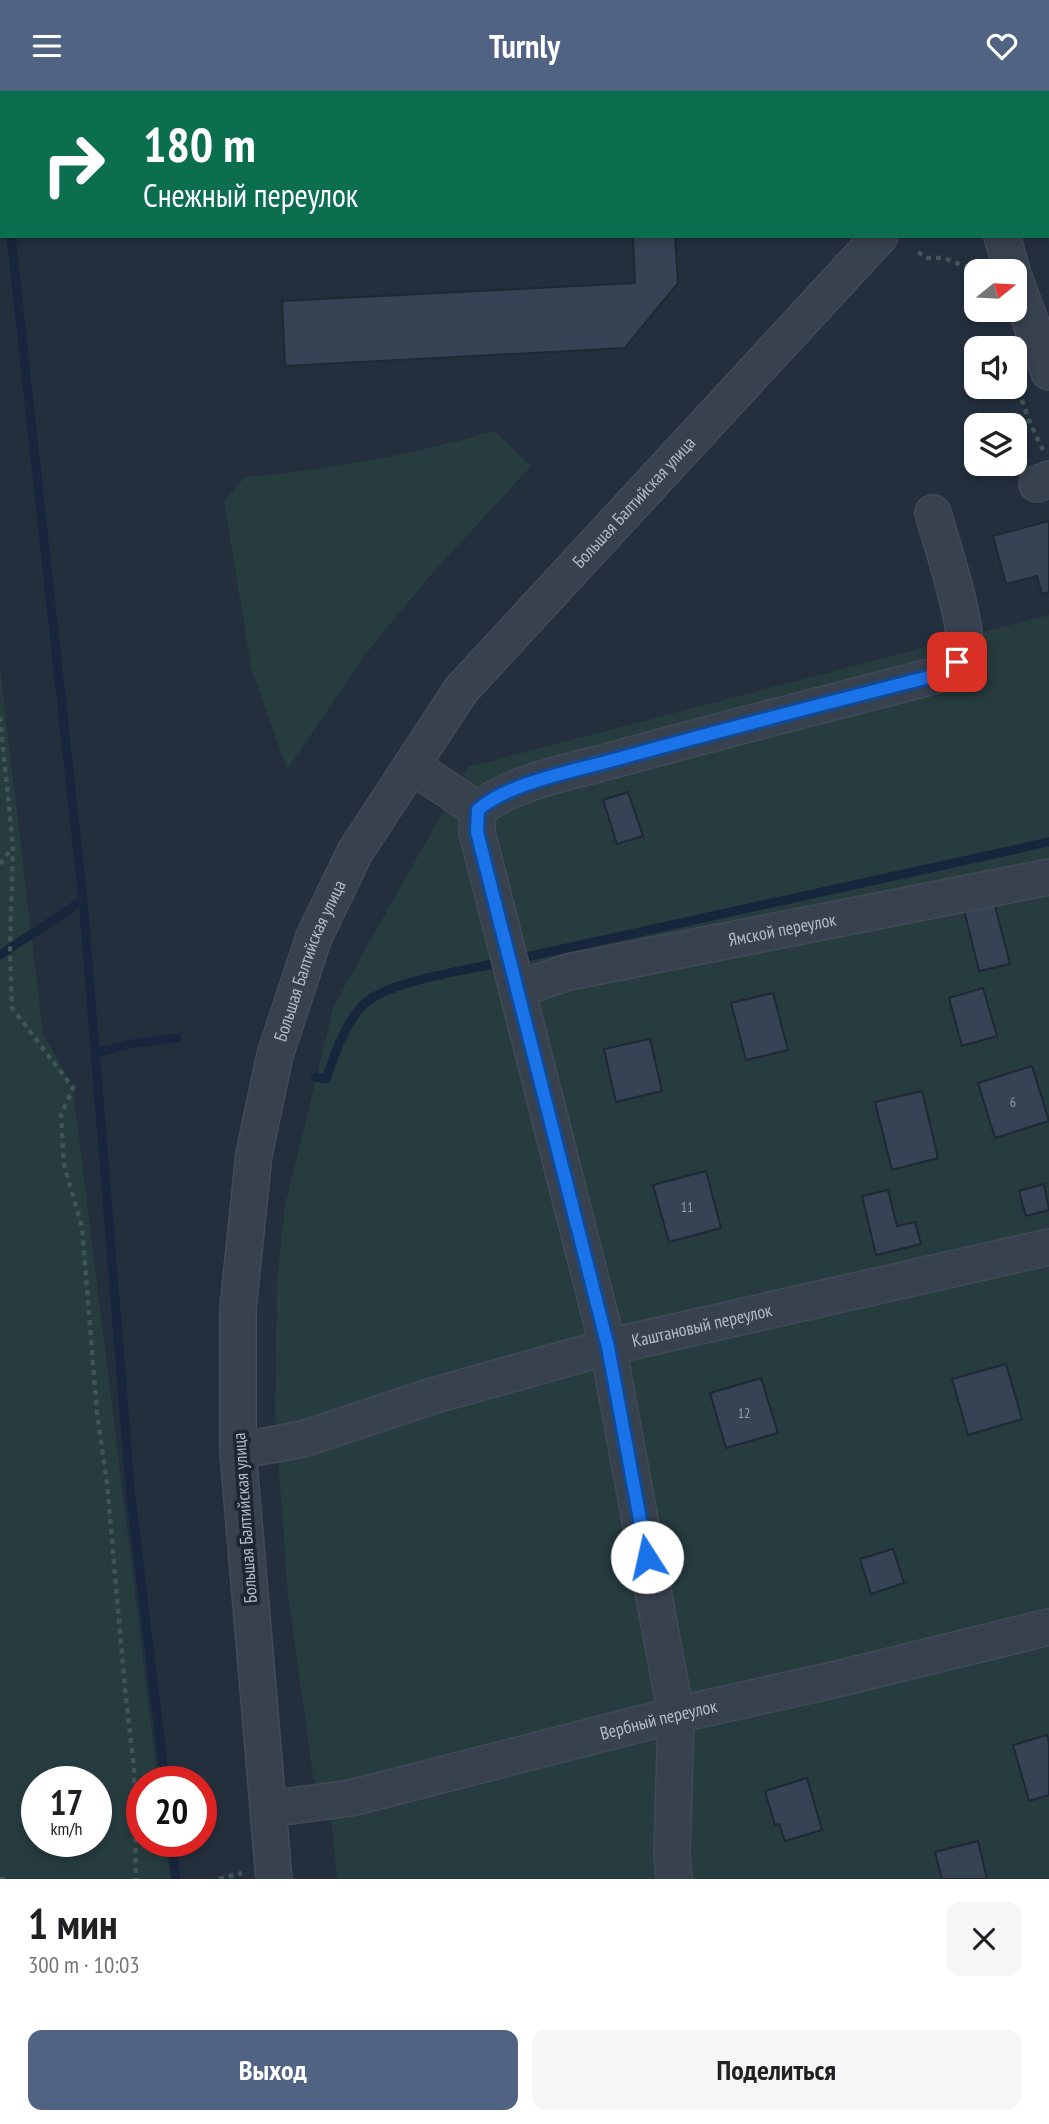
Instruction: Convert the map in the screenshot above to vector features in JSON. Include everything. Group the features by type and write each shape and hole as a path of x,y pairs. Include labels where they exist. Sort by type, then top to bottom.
{"street":[{"name":"Большая Балтийская улица","path":"274,1879 238,1451 238,1308 254,1154 275,1055 314,937 355,852 461,690 878,238"},
{"path":"997,259 1002,238"},
{"path":"1027,312 1049,372"},
{"path":"674,1879 671,1854 675,1715 608,1347 477,832 478,810 487,802 519,787 937,675 957,662 964,653 964,629 933,513"},
{"path":"412,765 478,810"},
{"name":"Ямской переулок","path":"518,989 569,972 1049,877"},
{"name":"Каштановый переулок","path":"238,1451 303,1439 432,1396 608,1347 1049,1247"},
{"name":"Вербный переулок","path":"268,1809 351,1798 675,1715 833,1680 1049,1627"}],"path":[{"path":"918,251 926,258 944,258 964,266"},
{"path":"1021,399 1043,472"},
{"path":"0,717 13,847 10,950 12,1008 73,1088 61,1115 64,1164 82,1227 97,1413 107,1483 134,1769 136,1879"},
{"path":"0,864 13,847"},
{"path":"0,1878 7,1879"}],"green space":[{"path":"494,431 531,466 430,576 364,656 287,770 251,667 224,501 245,477 371,460"},
{"path":"1049,615 1049,1879 337,1879 332,1825 313,1775 288,1596 275,1416 277,1281 285,1206 334,1005 468,767"},
{"path":"0,668 43,1033 73,1088 156,1766 126,1766 126,1857 167,1857 170,1879 0,1879"}],"building":[{"path":"633,238 675,238 678,283 625,348 285,366 282,301 635,283"},
{"path":"1049,521 1049,592 1042,594 1037,576 1006,584 993,536"},
{"path":"628,792 643,836 617,844 603,800"},
{"path":"994,902 1010,964 979,971 964,910"},
{"path":"983,988 997,1036 962,1046 949,998"},
{"path":"773,993 788,1050 746,1060 731,1003"},
{"path":"650,1039 662,1091 616,1102 604,1049"},
{"path":"1032,1066 1049,1121 995,1138 978,1083"},
{"path":"922,1091 938,1158 892,1170 875,1102"},
{"path":"706,1171 721,1228 669,1242 653,1185"},
{"path":"1044,1184 1049,1210 1026,1216 1019,1191"},
{"path":"888,1190 897,1226 915,1222 921,1244 876,1255 862,1196"},
{"path":"1006,1364 1022,1419 968,1435 952,1379"},
{"path":"761,1378 778,1433 726,1448 710,1393"},
{"path":"893,1549 904,1583 871,1594 860,1559"},
{"path":"1047,1735 1049,1795 1029,1801 1013,1745"},
{"path":"807,1778 822,1830 785,1841 779,1824 775,1825 765,1791"},
{"path":"978,1841 987,1879 942,1879 935,1852"}],"waterway":[{"path":"11,238 83,900 131,1498 163,1766"},
{"path":"517,959 1049,842"},
{"path":"0,955 83,900"},
{"path":"315,1077 326,1079 349,1024 361,1007 372,998 407,983 503,962"},
{"path":"96,1053 130,1044 177,1038"},
{"path":"174,1857 176,1879"}],"route":[{"path":"647,1557 608,1347 477,832 478,810 487,802 519,787 937,675 957,662"}]}
